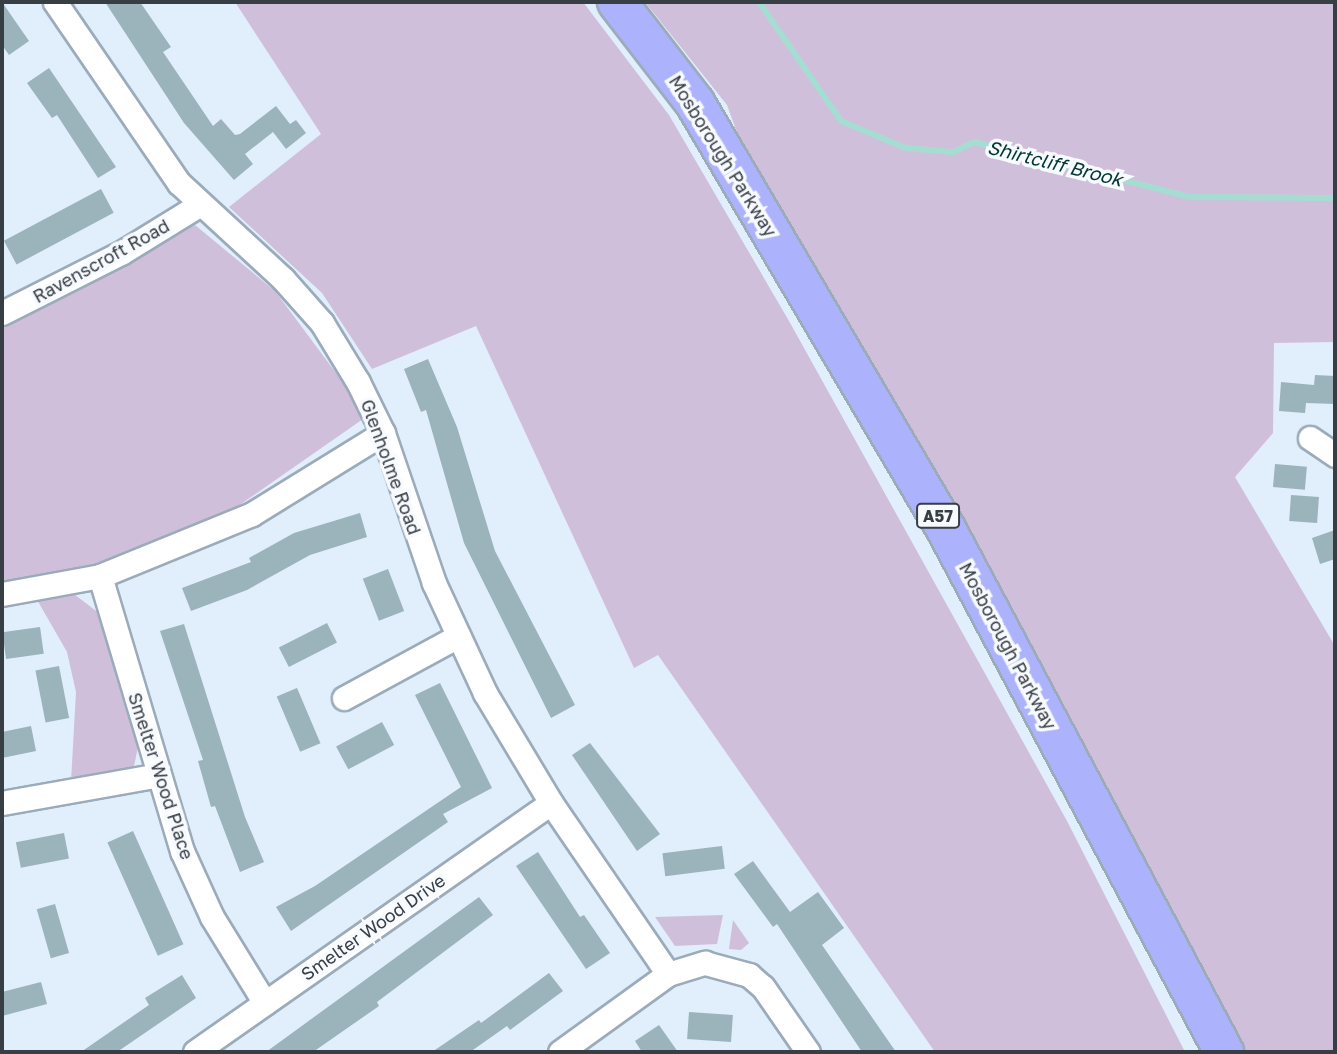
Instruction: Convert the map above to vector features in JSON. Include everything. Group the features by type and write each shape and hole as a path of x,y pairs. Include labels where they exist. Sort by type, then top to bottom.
{"highway":[{"name":"Mosborough Parkway","path":"617,2 695,103 945,527 1224,1052"}],"street":[{"name":"Glenholme Road","path":"55,2 161,159 199,205 283,279 322,323 359,382 383,433 421,547 485,693 551,803 668,974"},
{"name":"Ravenscroft Road","path":"2,313 121,253 199,205"},
{"path":"2,594 100,576 252,514 383,433"},
{"path":"1310,438 1335,455"},
{"name":"Smelter Wood Place","path":"100,576 182,851 212,917 265,1003"},
{"path":"344,698 458,636"},
{"path":"2,803 159,775"},
{"name":"Smelter Wood Drive","path":"195,1052 551,803"},
{"path":"560,1052 668,974 705,963 749,975 808,1052"}],"shaded area":[{"path":"235,2 583,2 669,115 789,321 1067,821 1185,1052 935,1052 658,655 634,668 476,326 372,369 322,293 229,207 321,134"},
{"path":"645,2 1335,2 1335,342 1274,343 1273,433 1235,477 1335,646 1335,1052 1243,1052 1075,731 743,149 727,105"},
{"path":"195,225 275,291 342,381 363,419 231,511 101,566 2,581 2,324"},
{"path":"74,594 100,614 138,747 133,771 71,781 76,692 67,652 36,598"},
{"path":"723,915 717,944 675,946 655,917"},
{"path":"733,920 749,943 741,950 729,949"}],"building":[{"path":"2,2 29,41 9,55 2,45"},
{"path":"105,2 140,2 171,47 163,52 213,126 221,119 235,135 240,134 276,106 290,124 296,120 306,133 286,149 273,132 245,154 253,164 234,180 184,123"},
{"path":"49,68 116,167 98,178 57,115 52,118 27,83"},
{"path":"101,189 114,213 17,264 4,241"},
{"path":"428,359 457,427 495,551 575,705 551,718 464,543 426,410 421,412 404,369"},
{"path":"1315,375 1335,376 1335,404 1306,403 1305,413 1279,411 1281,382 1314,385"},
{"path":"1275,464 1307,467 1305,490 1273,487"},
{"path":"1291,495 1319,497 1317,523 1289,521"},
{"path":"360,513 367,537 310,555 247,590 191,611 182,588 251,562 249,558 294,533"},
{"path":"1335,530 1335,559 1320,564 1312,538"},
{"path":"388,569 404,611 379,621 363,579"},
{"path":"327,623 337,643 289,667 279,648"},
{"path":"184,624 245,817 264,862 240,872 215,806 211,807 198,761 203,760 160,631"},
{"path":"40,627 44,654 6,659 2,632"},
{"path":"59,666 69,718 46,723 35,671"},
{"path":"440,683 492,788 443,814 448,822 291,931 276,907 315,886 461,787 415,695"},
{"path":"297,688 320,743 300,752 277,697"},
{"path":"382,722 394,745 348,769 336,746"},
{"path":"31,726 36,751 2,758 2,732"},
{"path":"590,743 660,834 637,851 572,755"},
{"path":"133,831 183,944 158,956 107,842"},
{"path":"64,833 69,859 21,868 16,842"},
{"path":"722,846 725,869 665,876 662,853"},
{"path":"538,852 580,917 584,915 610,953 586,969 516,866"},
{"path":"753,861 790,912 818,892 844,928 822,945 896,1052 862,1052 777,924 773,927 734,874"},
{"path":"479,897 493,915 377,1002 379,1006 313,1052 266,1052"},
{"path":"55,904 69,953 51,958 37,909"},
{"path":"549,973 563,991 510,1030 507,1026 470,1052 432,1052 479,1020 481,1023"},
{"path":"182,975 196,998 117,1052 81,1052 149,1005 145,998"},
{"path":"41,982 47,1004 2,1016 2,992"},
{"path":"689,1012 733,1015 731,1042 687,1039"},
{"path":"659,1025 678,1052 642,1052 635,1041"}],"waterway":[{"name":"Shirtcliff Brook","path":"759,2 841,121 906,148 953,152 974,142 1189,197 1335,198"}]}
